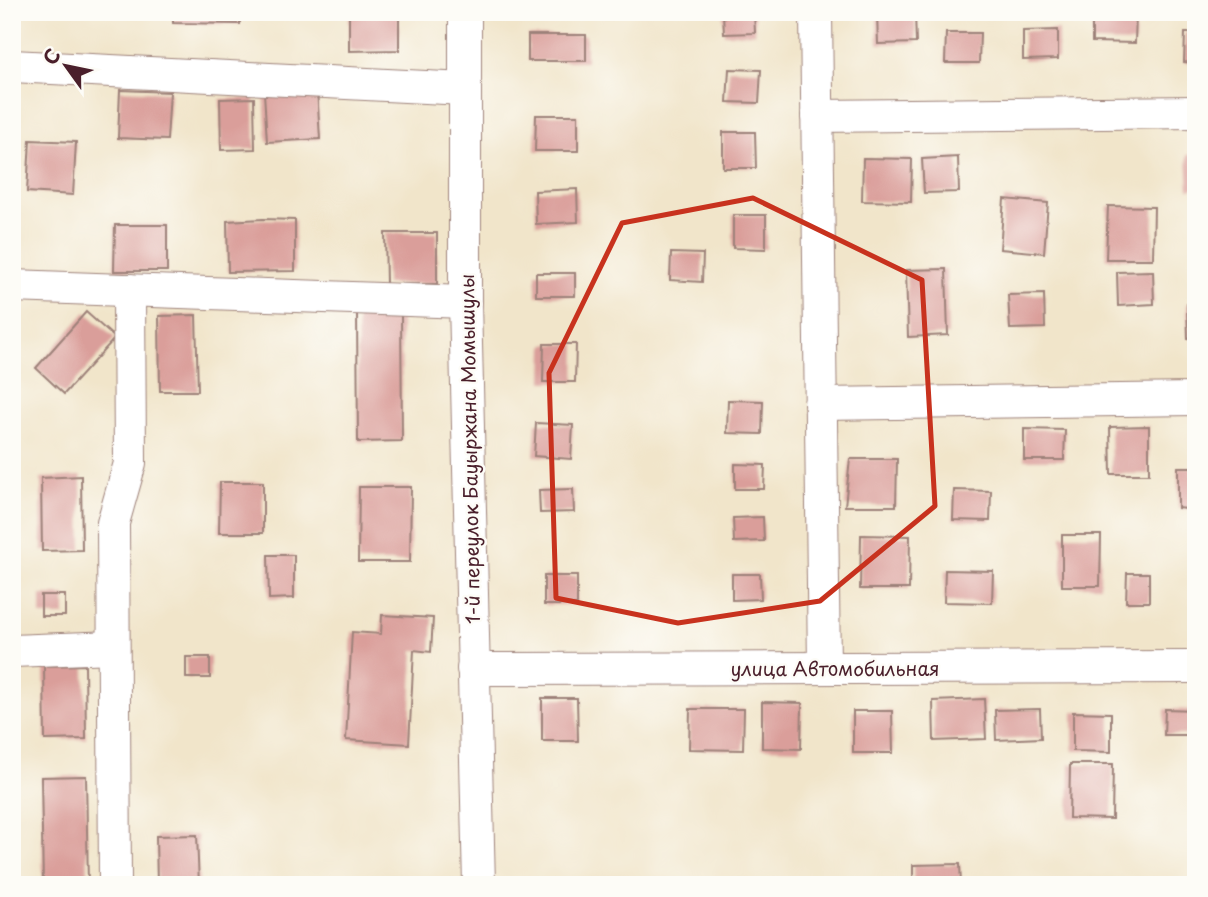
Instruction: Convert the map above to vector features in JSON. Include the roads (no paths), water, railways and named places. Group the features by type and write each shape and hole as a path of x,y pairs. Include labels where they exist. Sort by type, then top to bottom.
{"street":[{"name":"1-й переулок Бауыржана Момышулы","path":"465,12 465,302 478,885"},
{"path":"816,12 824,668"},
{"path":"12,66 465,89"},
{"path":"817,116 1196,113"},
{"path":"12,286 465,302"},
{"path":"115,885 113,523 130,463 130,290"},
{"path":"820,404 1196,399"},
{"path":"12,650 113,647"},
{"name":"улица Автомобильная","path":"473,669 1196,667"}]}
